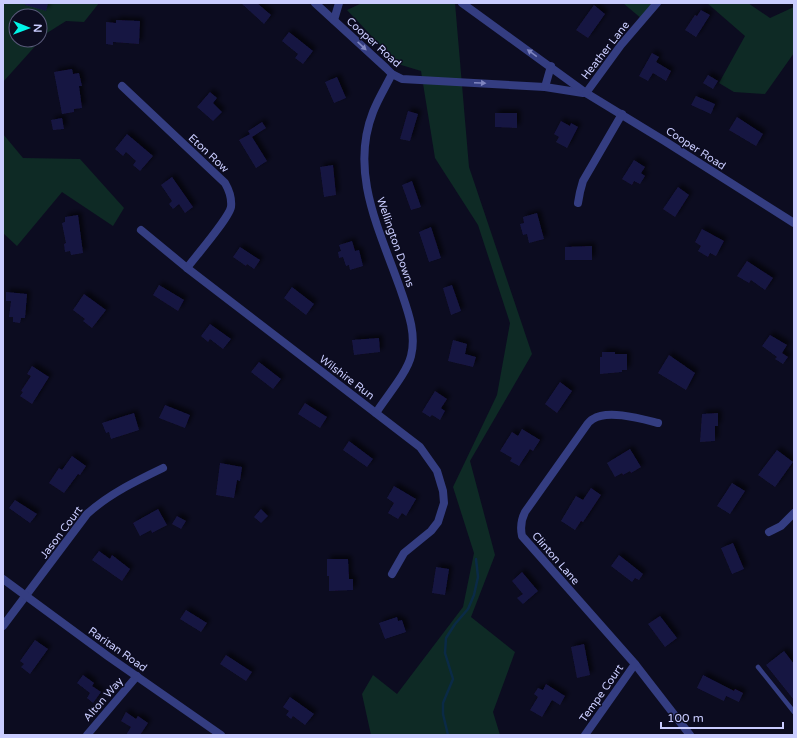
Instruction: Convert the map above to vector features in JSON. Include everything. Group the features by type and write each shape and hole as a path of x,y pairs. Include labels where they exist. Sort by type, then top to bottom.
{"street":[{"name":"Cooper Road","path":"316,3 392,74 402,78 410,80 545,87 586,93"},
{"name":"Cooper Road","path":"334,20 339,3"},
{"name":"Cooper Road","path":"462,3 551,66 586,93 622,114 794,223"},
{"name":"Heather Lane","path":"586,93 621,45 657,3"},
{"path":"545,87 551,66"},
{"name":"Wellington Downs","path":"376,413 405,369 411,357 413,332 408,310 369,200 364,162 365,143 373,112 392,74"},
{"name":"Eton Row","path":"122,86 225,183 230,192 231,208 187,268"},
{"path":"578,203 583,181 622,114"},
{"name":"Wilshire Run","path":"141,230 187,268 420,447 437,471 443,490 444,503 438,522 431,531 404,554 392,574"},
{"name":"Clinton Lane","path":"658,423 626,415 608,415 593,418 525,512 522,519 521,528 522,536 635,664 690,735"},
{"name":"Jason Court","path":"3,626 87,514 99,502 163,468"},
{"path":"769,532 781,526 794,513"},
{"name":"Raritan Road","path":"3,579 108,657 221,735"},
{"name":"Tempe Court","path":"585,735 635,664"},
{"name":"Alton Way","path":"87,735 137,676"}],"lane":[{"path":"758,668 794,712"}],"green space":[{"path":"3,3 99,3 84,22 66,21 48,32 48,8 8,8 8,48 34,48 3,82"},
{"path":"362,3 455,3 469,167 532,354 470,461 495,555 471,617 515,652 493,712 500,735 371,735 362,694 373,675 397,694 463,607 474,553 453,487 497,395 510,323 478,225 435,158 421,71 398,64 347,10"},
{"path":"623,3 659,3 642,19"},
{"path":"707,3 748,3 770,18 794,7 794,53 765,94 734,92 719,83 745,36"},
{"path":"3,134 23,158 80,159 124,208 113,226 62,192 17,246 3,233"}],"building":[{"path":"25,3 48,3 47,8 36,8 25,5"},
{"path":"241,3 257,3 271,15 264,24"},
{"path":"594,5 605,14 588,38 576,30"},
{"path":"701,10 710,15 696,37 685,30 695,15 697,16"},
{"path":"116,20 140,21 139,44 113,42 113,45 106,44 106,22 116,23"},
{"path":"289,32 313,51 303,64 295,58 298,54 282,41"},
{"path":"652,53 659,57 656,62 671,71 666,81 653,73 648,81 639,76"},
{"path":"72,69 73,74 79,73 82,86 79,86 82,108 74,109 74,112 62,114 54,72"},
{"path":"708,75 718,81 713,89 703,83"},
{"path":"337,77 346,98 334,103 325,82"},
{"path":"210,92 217,98 213,103 222,112 213,121 197,107"},
{"path":"696,96 715,104 711,114 691,105"},
{"path":"408,111 418,114 410,141 400,139"},
{"path":"495,113 517,113 517,128 495,127"},
{"path":"737,117 763,134 756,146 729,130"},
{"path":"62,118 64,129 53,130 51,120"},
{"path":"561,121 570,126 571,123 578,127 567,148 556,142 559,137 554,134"},
{"path":"262,122 266,128 252,137 267,161 256,168 239,140 250,134 248,131"},
{"path":"127,134 153,156 140,171 133,165 136,161 126,152 123,156 115,149"},
{"path":"634,160 645,167 641,173 645,176 640,184 634,181 632,185 622,179"},
{"path":"333,165 336,195 324,197 320,167"},
{"path":"172,177 193,207 185,213 179,204 173,209 169,204 172,201 161,185"},
{"path":"412,181 421,207 411,210 402,185"},
{"path":"678,187 689,195 675,217 663,209"},
{"path":"537,213 544,239 529,243 527,234 523,235 520,224 524,223 523,217"},
{"path":"78,215 83,253 71,255 70,251 65,252 64,244 66,243 62,223 65,222 65,217"},
{"path":"431,227 441,258 429,262 419,232"},
{"path":"702,229 724,241 716,256 710,253 708,257 698,251 701,246 695,242"},
{"path":"352,241 355,251 359,250 363,266 350,270 349,265 346,266 343,257 339,258 338,252 341,251 339,245"},
{"path":"592,246 592,260 565,260 565,247"},
{"path":"240,247 260,260 254,269 247,264 246,266 233,257"},
{"path":"747,261 773,278 765,290 751,280 749,283 737,276"},
{"path":"159,285 184,300 178,311 153,295"},
{"path":"452,285 461,311 451,315 443,288"},
{"path":"292,287 314,304 306,315 284,298"},
{"path":"6,292 27,294 25,318 21,318 20,323 13,322 13,317 9,317 11,301 6,301"},
{"path":"84,294 106,310 92,328 83,321 85,319 73,310"},
{"path":"210,324 231,339 223,349 210,339 208,342 201,336"},
{"path":"770,335 787,345 782,353 788,357 783,364 775,359 777,357 762,346"},
{"path":"379,338 380,352 354,355 352,340"},
{"path":"453,340 467,344 465,354 476,357 473,367 448,361"},
{"path":"602,352 627,354 627,370 622,370 622,372 600,374 600,357 602,357"},
{"path":"669,355 695,373 686,390 658,373"},
{"path":"259,362 281,379 273,389 251,372"},
{"path":"32,366 49,377 32,404 20,396 23,392 21,391 31,376 27,374"},
{"path":"560,382 572,391 557,413 545,404"},
{"path":"435,391 447,399 441,408 445,411 440,420 432,415 430,417 422,412"},
{"path":"305,403 327,417 320,428 298,414"},
{"path":"165,405 190,415 185,428 159,418"},
{"path":"134,413 139,430 111,439 109,432 106,433 102,423"},
{"path":"718,413 718,426 715,426 715,441 700,442 702,414"},
{"path":"522,429 540,440 533,451 530,449 519,466 510,461 512,458 500,451 512,432 518,436"},
{"path":"349,441 373,459 367,467 343,450"},
{"path":"630,449 641,467 631,473 630,471 623,475 622,473 615,477 607,463"},
{"path":"777,450 793,462 775,487 758,475"},
{"path":"72,456 86,466 64,493 49,483 59,468 62,470"},
{"path":"220,463 242,467 240,481 237,480 234,498 216,495"},
{"path":"732,483 745,491 730,514 717,506"},
{"path":"394,486 416,499 406,516 402,513 398,519 388,513 394,503 387,498"},
{"path":"591,488 601,495 583,522 581,521 575,530 561,521 576,496 583,500"},
{"path":"15,500 37,514 30,523 9,508"},
{"path":"158,509 167,525 152,533 151,530 140,536 133,523"},
{"path":"261,509 268,516 261,523 254,517"},
{"path":"177,516 186,521 181,529 172,524"},
{"path":"733,543 744,569 732,574 721,548"},
{"path":"99,551 110,559 112,555 130,569 122,581 92,560"},
{"path":"619,555 643,574 639,580 635,578 632,582 611,566"},
{"path":"327,559 348,559 349,579 353,579 353,590 329,591"},
{"path":"436,567 449,569 445,595 432,593"},
{"path":"522,572 538,591 523,604 517,598 523,594 512,581"},
{"path":"186,610 207,623 201,632 180,619"},
{"path":"660,616 677,638 665,647 648,624"},
{"path":"397,617 398,621 402,620 406,632 385,639 379,623"},
{"path":"35,640 48,649 30,674 21,667 24,664 20,661"},
{"path":"584,644 590,675 577,678 571,647"},
{"path":"784,651 794,664 794,700 766,665"},
{"path":"226,655 252,672 246,681 220,664"},
{"path":"83,675 94,683 92,686 101,692 93,703 87,698 90,693 77,683"},
{"path":"703,675 734,691 735,689 743,693 739,702 726,696 724,701 697,688"},
{"path":"546,684 565,696 560,705 552,700 542,717 530,710 538,697 534,694 538,688 543,690"},
{"path":"290,697 314,714 305,725 293,716 291,719 286,715 289,711 283,707"},
{"path":"126,712 136,719 138,716 148,723 140,735 126,735 131,727 121,721"}],"waterway":[{"path":"448,735 443,714 443,703 453,679 445,653 446,638 455,624 468,609 474,595 478,577 476,559"}]}
